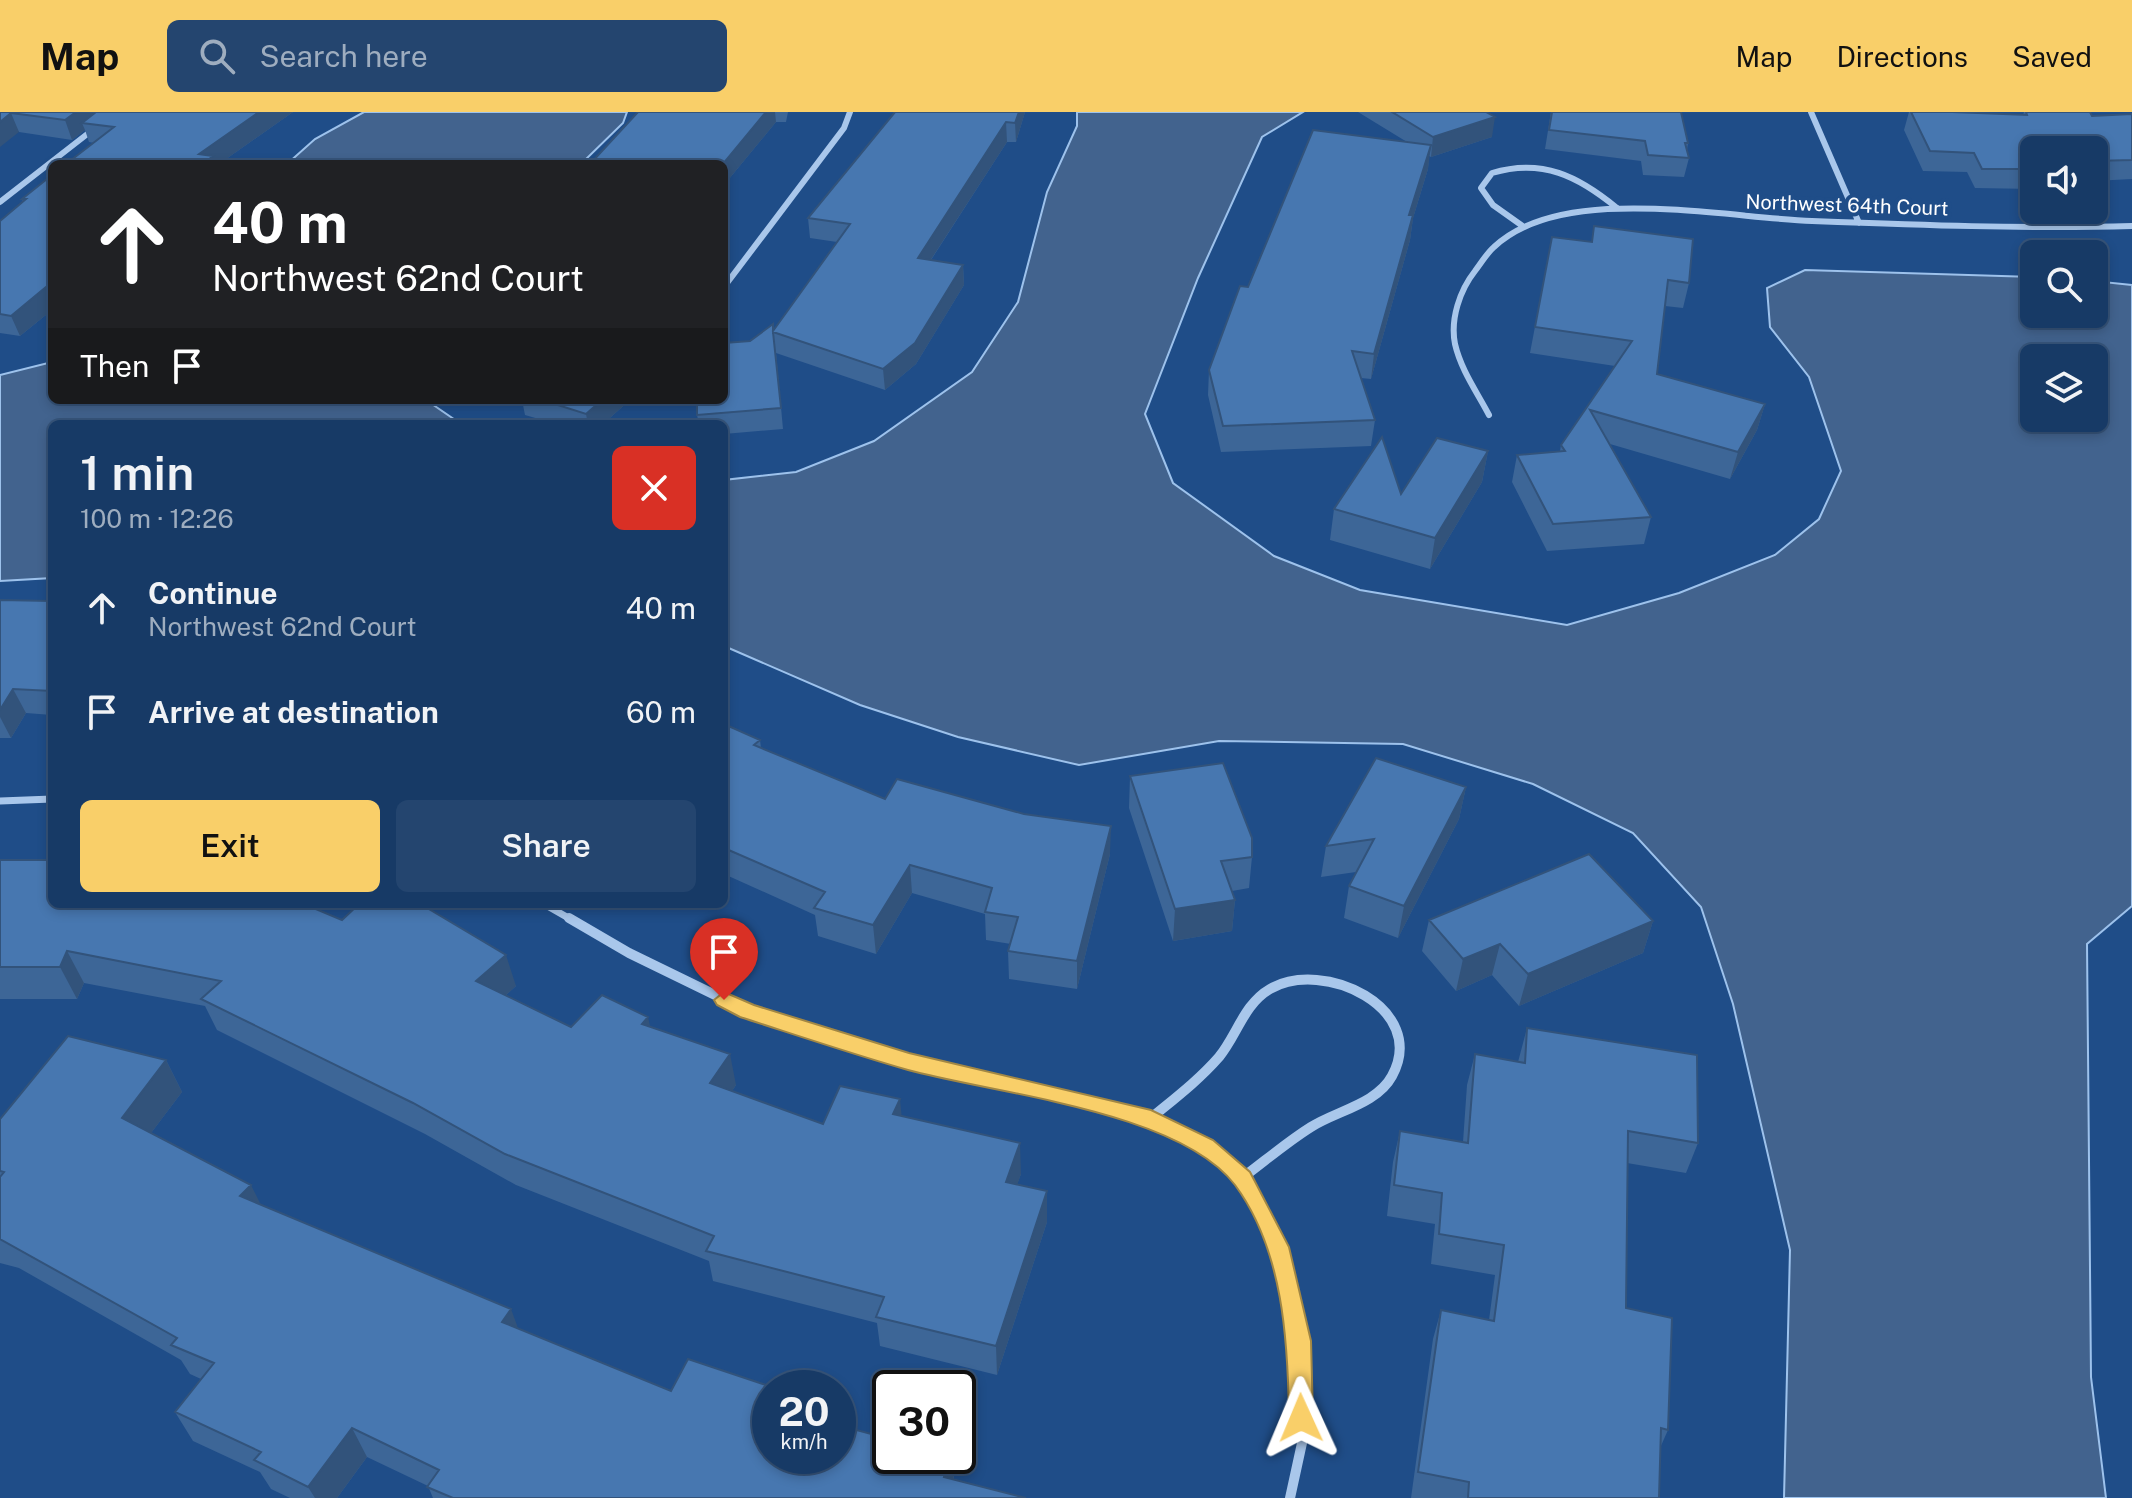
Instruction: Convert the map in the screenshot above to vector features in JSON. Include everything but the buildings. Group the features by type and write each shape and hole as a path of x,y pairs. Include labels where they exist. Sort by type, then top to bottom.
{"street":[{"path":"728,282 844,128 850,112"},
{"path":"1811,112 1859,223"},
{"path":"54,160 98,126"},
{"path":"0,202 48,165"},
{"path":"1524,227 1484,196 1484,180 1492,173 1521,165 1559,168 1587,182 1617,208"},
{"name":"Northwest 64th Court","path":"1489,415 1455,344 1456,313 1478,262 1499,242 1524,227 1562,216 1617,208 1763,220 2063,228 2132,226"},
{"path":"0,801 48,799"},
{"path":"551,908 629,953 748,1011 909,1062 1151,1118 1206,1146 1242,1178 1278,1247 1300,1341 1302,1443 1290,1498"},
{"path":"1151,1118 1221,1055 1245,1011 1258,996 1277,985 1299,979 1323,979 1347,985 1370,997 1389,1014 1399,1036 1401,1058 1392,1078 1375,1094 1318,1122 1242,1178"}],"water":[{"path":"364,112 627,112 623,123 585,160 291,160 315,139"},
{"path":"1077,112 1303,112 1262,137 1198,278 1145,414 1173,483 1274,556 1360,590 1567,625 1679,593 1775,555 1819,519 1841,471 1809,377 1770,327 1767,288 1805,270 2020,277 2020,328 2108,328 2108,282 2132,285 2132,906 2087,944 2091,1377 2106,1498 1784,1498 1790,1250 1733,1004 1701,907 1633,833 1533,784 1403,744 1219,741 1079,765 958,737 860,705 728,648 728,480 796,472 874,441 972,372 1018,302 1047,192 1077,126"},
{"path":"48,363 48,404 432,404 455,420 48,420 48,578 0,581 0,375"}],"route":[{"path":"724,1000 748,1011 909,1062 1151,1118 1206,1146 1242,1178 1278,1247 1300,1341 1301,1418"}]}
